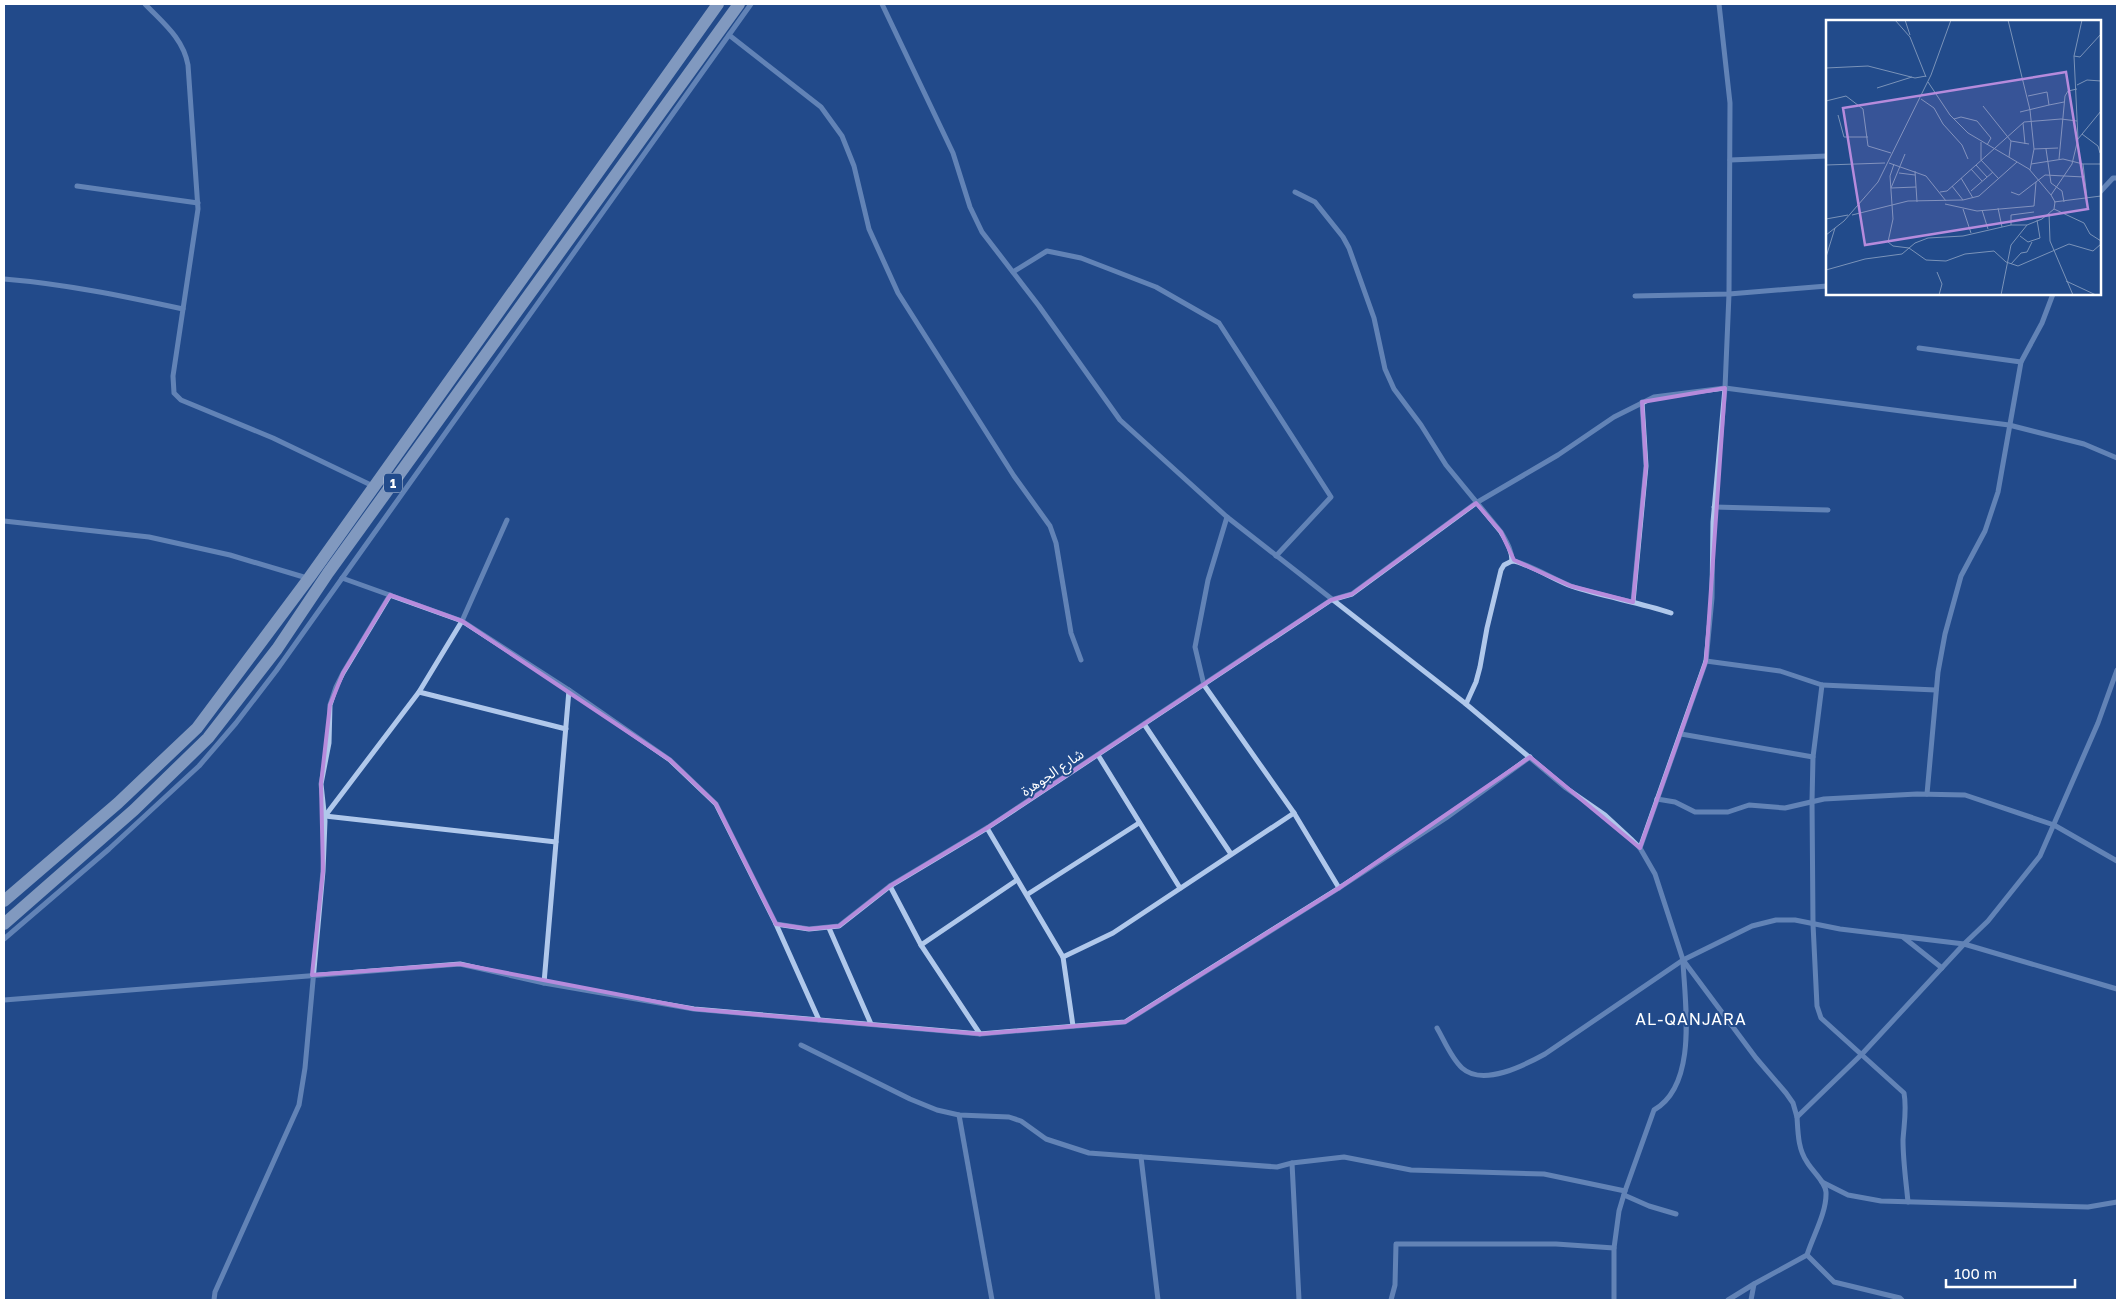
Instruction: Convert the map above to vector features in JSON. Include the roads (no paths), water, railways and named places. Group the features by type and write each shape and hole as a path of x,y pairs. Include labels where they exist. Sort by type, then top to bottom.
{"main road":[{"name":"1","path":"4,901 118,803 197,728 309,578 718,4"},
{"name":"1","path":"4,924 134,810 208,738 277,649 328,573 740,4"}],"street":[{"path":"145,4 180,42 185,51 198,203 173,387 174,393 181,400 273,438 373,487"},
{"path":"4,939 109,849 199,766 236,723 342,578 751,4"},
{"path":"882,4 953,153 976,221 1120,420 1227,517 1466,704 1566,788 1605,815 1640,848 1655,874 1683,960 1687,1040 1677,1084 1662,1106 1654,1110 1619,1211 1614,1248 1614,1300"},
{"path":"1640,848 1706,661 1712,598 1714,508 1725,388 1729,294 1730,103 1719,4"},
{"path":"729,35 821,107 842,136 854,166 869,229 898,293 1008,468 1050,526 1056,543 1071,633 1081,660"},
{"path":"1730,160 1826,156"},
{"path":"2101,191 2112,178 2117,178"},
{"path":"77,186 198,203"},
{"path":"1295,192 1315,202 1343,237 1349,248 1374,318 1385,369 1394,389 1421,425 1446,465 1501,532 1508,545 1512,561"},
{"path":"1013,272 1047,252 1081,258 1156,287 1219,323 1331,497 1276,556"},
{"path":"4,279 52,283 97,290 183,309"},
{"path":"1636,296 1729,294 1826,286"},
{"path":"1928,794 1936,690 1945,634 1961,576 1985,531 1998,492 2021,362 2042,323 2053,295"},
{"path":"1919,348 2021,362"},
{"name":"شارع الجوهرة","path":"776,924 809,929 839,926 890,886 987,828 1331,600 1352,594 1476,503 1558,455 1614,417 1654,397 1725,388 2009,425 2084,444 2117,458"},
{"path":"1633,602 1646,466 1642,402"},
{"path":"1714,508 1828,510"},
{"path":"1227,517 1208,580 1195,647 1204,685 1294,813 1339,888"},
{"path":"325,816 419,692 462,621 507,520"},
{"path":"4,521 149,537 230,555 309,578"},
{"path":"1466,704 1476,682 1480,667 1501,570 1504,565 1512,561 1520,562 1571,586 1671,613"},
{"path":"342,578 462,621 569,690 670,760 716,804 776,924 819,1020"},
{"path":"214,1300 215,1292 298,1105 305,1068 323,871 325,816 321,784 329,744 330,705 343,673 390,595"},
{"path":"1706,661 1780,671 1822,685 1936,690"},
{"path":"1797,1117 1862,1054 1964,944 1988,921 2040,856 2098,723 2117,670"},
{"path":"1822,685 1813,757 1812,801 1813,924 1817,1006 1821,1018 1904,1093 1907,1106 1903,1138 1908,1202"},
{"path":"544,983 569,690"},
{"path":"419,692 566,729"},
{"path":"1144,724 1231,854"},
{"path":"1681,734 1813,757"},
{"path":"1098,755 1180,888"},
{"path":"4,1000 460,964 544,983 694,1009 819,1020 980,1034 1125,1022 1339,888 1446,818 1530,757"},
{"path":"1657,799 1675,802 1695,812 1728,812 1748,806 1785,808 1833,798 1928,794 1965,796 2054,825 2117,860"},
{"path":"1063,957 1113,933 1294,813"},
{"path":"325,816 556,842"},
{"path":"1028,894 1139,823"},
{"path":"987,828 1016,880 1028,894 1063,957 1073,1026"},
{"path":"921,944 1016,880"},
{"path":"890,886 921,944 980,1034"},
{"path":"1437,1028 1460,1066 1467,1072 1479,1074 1505,1073 1524,1066 1545,1054 1683,960 1752,926 1776,920 1795,920 1902,937 1964,944 2117,989"},
{"path":"829,928 871,1024"},
{"path":"1902,937 1942,968"},
{"path":"1683,960 1756,1058 1793,1103 1797,1117 1799,1143 1806,1162 1822,1182 1826,1191 1822,1212 1807,1255 1728,1300"},
{"path":"801,1045 910,1099 937,1110 959,1115 1010,1117 1021,1121 1046,1139 1089,1153 1277,1167 1292,1163 1344,1157 1411,1170 1544,1174 1625,1193 1649,1206 1676,1214"},
{"path":"959,1115 992,1300"},
{"path":"1141,1157 1158,1300"},
{"path":"1292,1163 1299,1300"},
{"path":"1822,1182 1848,1195 1881,1201 2088,1207 2117,1202"},
{"path":"1391,1300 1395,1285 1396,1244 1556,1244 1614,1248"},
{"path":"1807,1255 1834,1282 1902,1300"},
{"path":"1751,1300 1754,1284"}],"district":[{"name":"AL-QANJARA","path":"1691,1019"}]}
